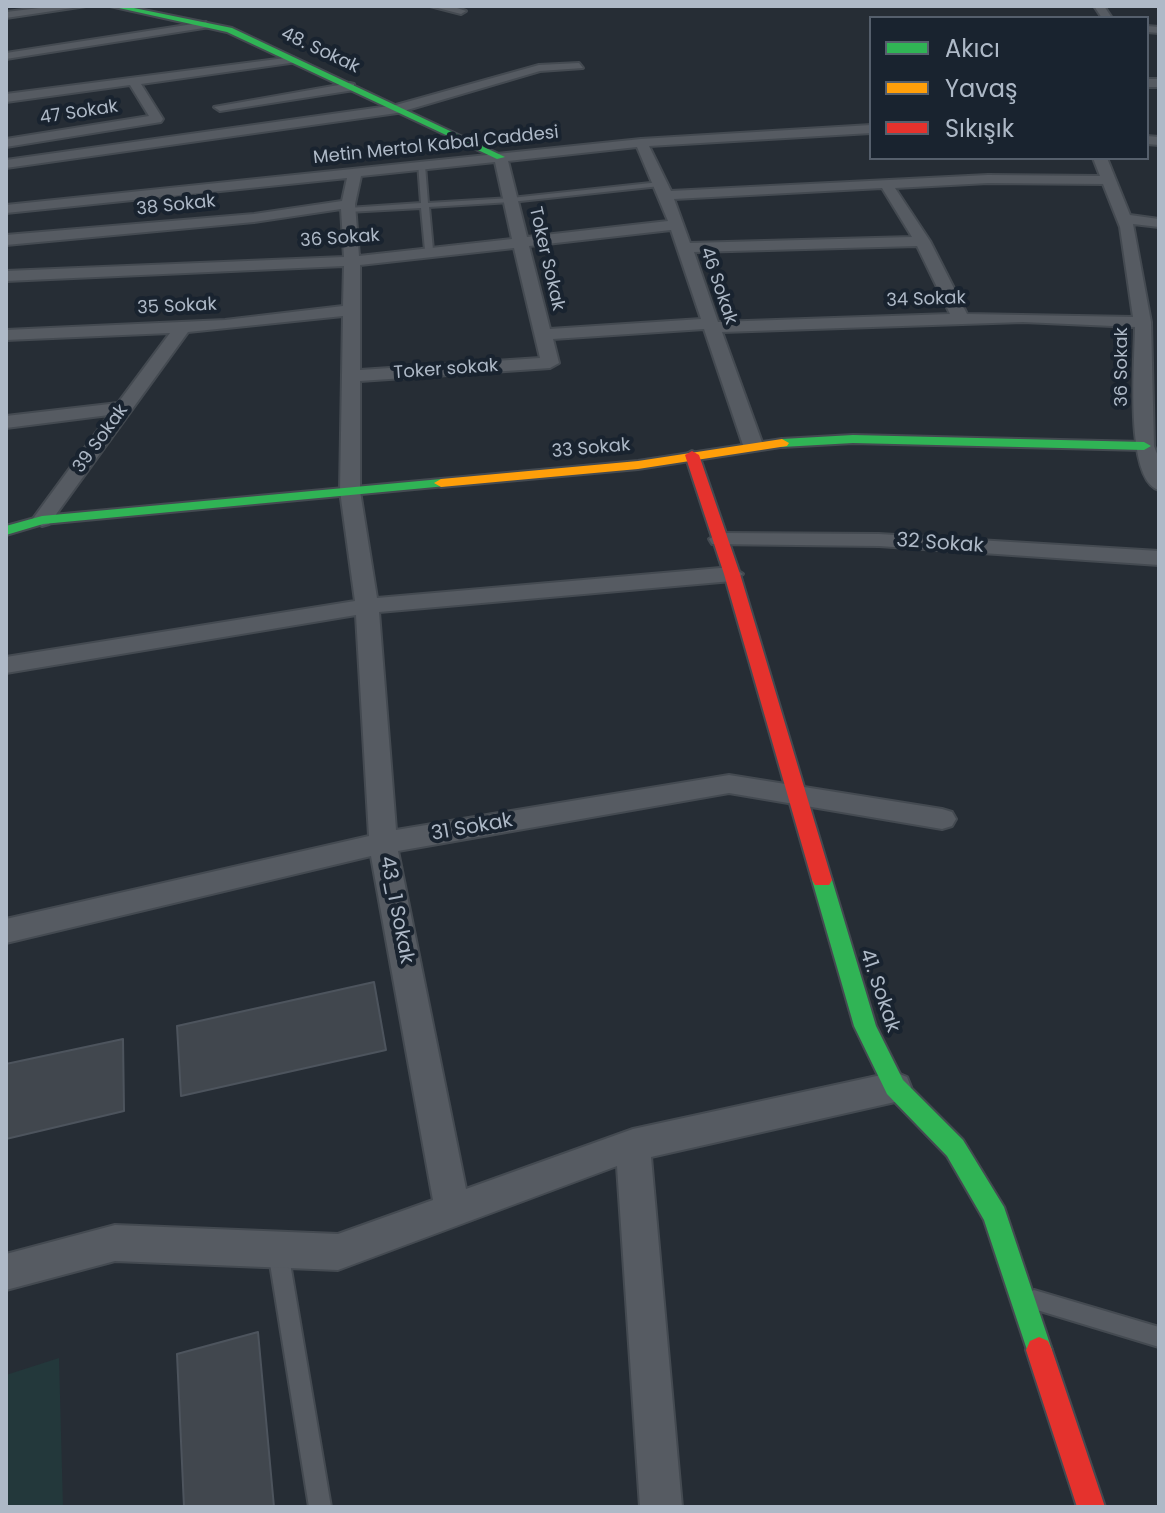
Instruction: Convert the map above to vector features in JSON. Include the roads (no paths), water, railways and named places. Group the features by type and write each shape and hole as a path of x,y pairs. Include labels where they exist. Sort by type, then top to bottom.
{"street":[{"path":"6,15 81,6"},
{"name":"48. Sokak","path":"114,6 229,30 500,157"},
{"path":"435,6 461,11"},
{"path":"6,56 206,25"},
{"path":"6,98 293,60"},
{"path":"6,164 397,109 539,68 579,66"},
{"name":"47 Sokak","path":"6,143 157,119 134,82"},
{"path":"220,107 350,87"},
{"name":"Metin Mertol Kabal Caddesi","path":"6,209 641,143 869,129"},
{"name":"46 Sokak","path":"641,143 663,189 753,445"},
{"name":"Toker Sokak","path":"500,157 550,363 543,364"},
{"name":"36 Sokak","path":"1101,160 1124,219 1143,322 1144,446 1159,484"},
{"name":"43_1 Sokak","path":"355,174 348,207 352,261 350,491 367,606 383,843 453,1210"},
{"path":"663,189 1040,178 1109,180"},
{"path":"886,184 922,241 961,319"},
{"name":"38 Sokak","path":"6,240 348,207"},
{"path":"1124,219 1159,223"},
{"name":"36 Sokak","path":"6,276 352,261 429,250 676,225"},
{"path":"684,248 922,241"},
{"name":"35 Sokak","path":"6,335 182,328 350,310"},
{"name":"34 Sokak","path":"544,335 710,325 961,319 1073,317 1143,322"},
{"name":"39 Sokak","path":"42,520 182,328"},
{"name":"Toker sokak","path":"350,376 543,364"},
{"path":"6,422 123,408"},
{"name":"33 Sokak","path":"42,520 638,465 753,445 899,439 1144,446"},
{"name":"41. Sokak","path":"692,455 732,574 865,1026 895,1087 955,1148 995,1215 1091,1507"},
{"path":"6,531 42,520"},
{"name":"32 Sokak","path":"720,539 879,540 1159,558"},
{"path":"6,665 367,606 732,574"},
{"name":"31 Sokak","path":"6,931 383,843 729,784 795,792 942,819"},
{"path":"6,1272 115,1243 338,1252 633,1145 895,1087"},
{"path":"633,1145 661,1507"}],"lane":[{"path":"421,165 429,250"},
{"path":"348,207 663,189"},
{"path":"278,1250 320,1507"},
{"path":"1022,1296 1159,1337"}]}
